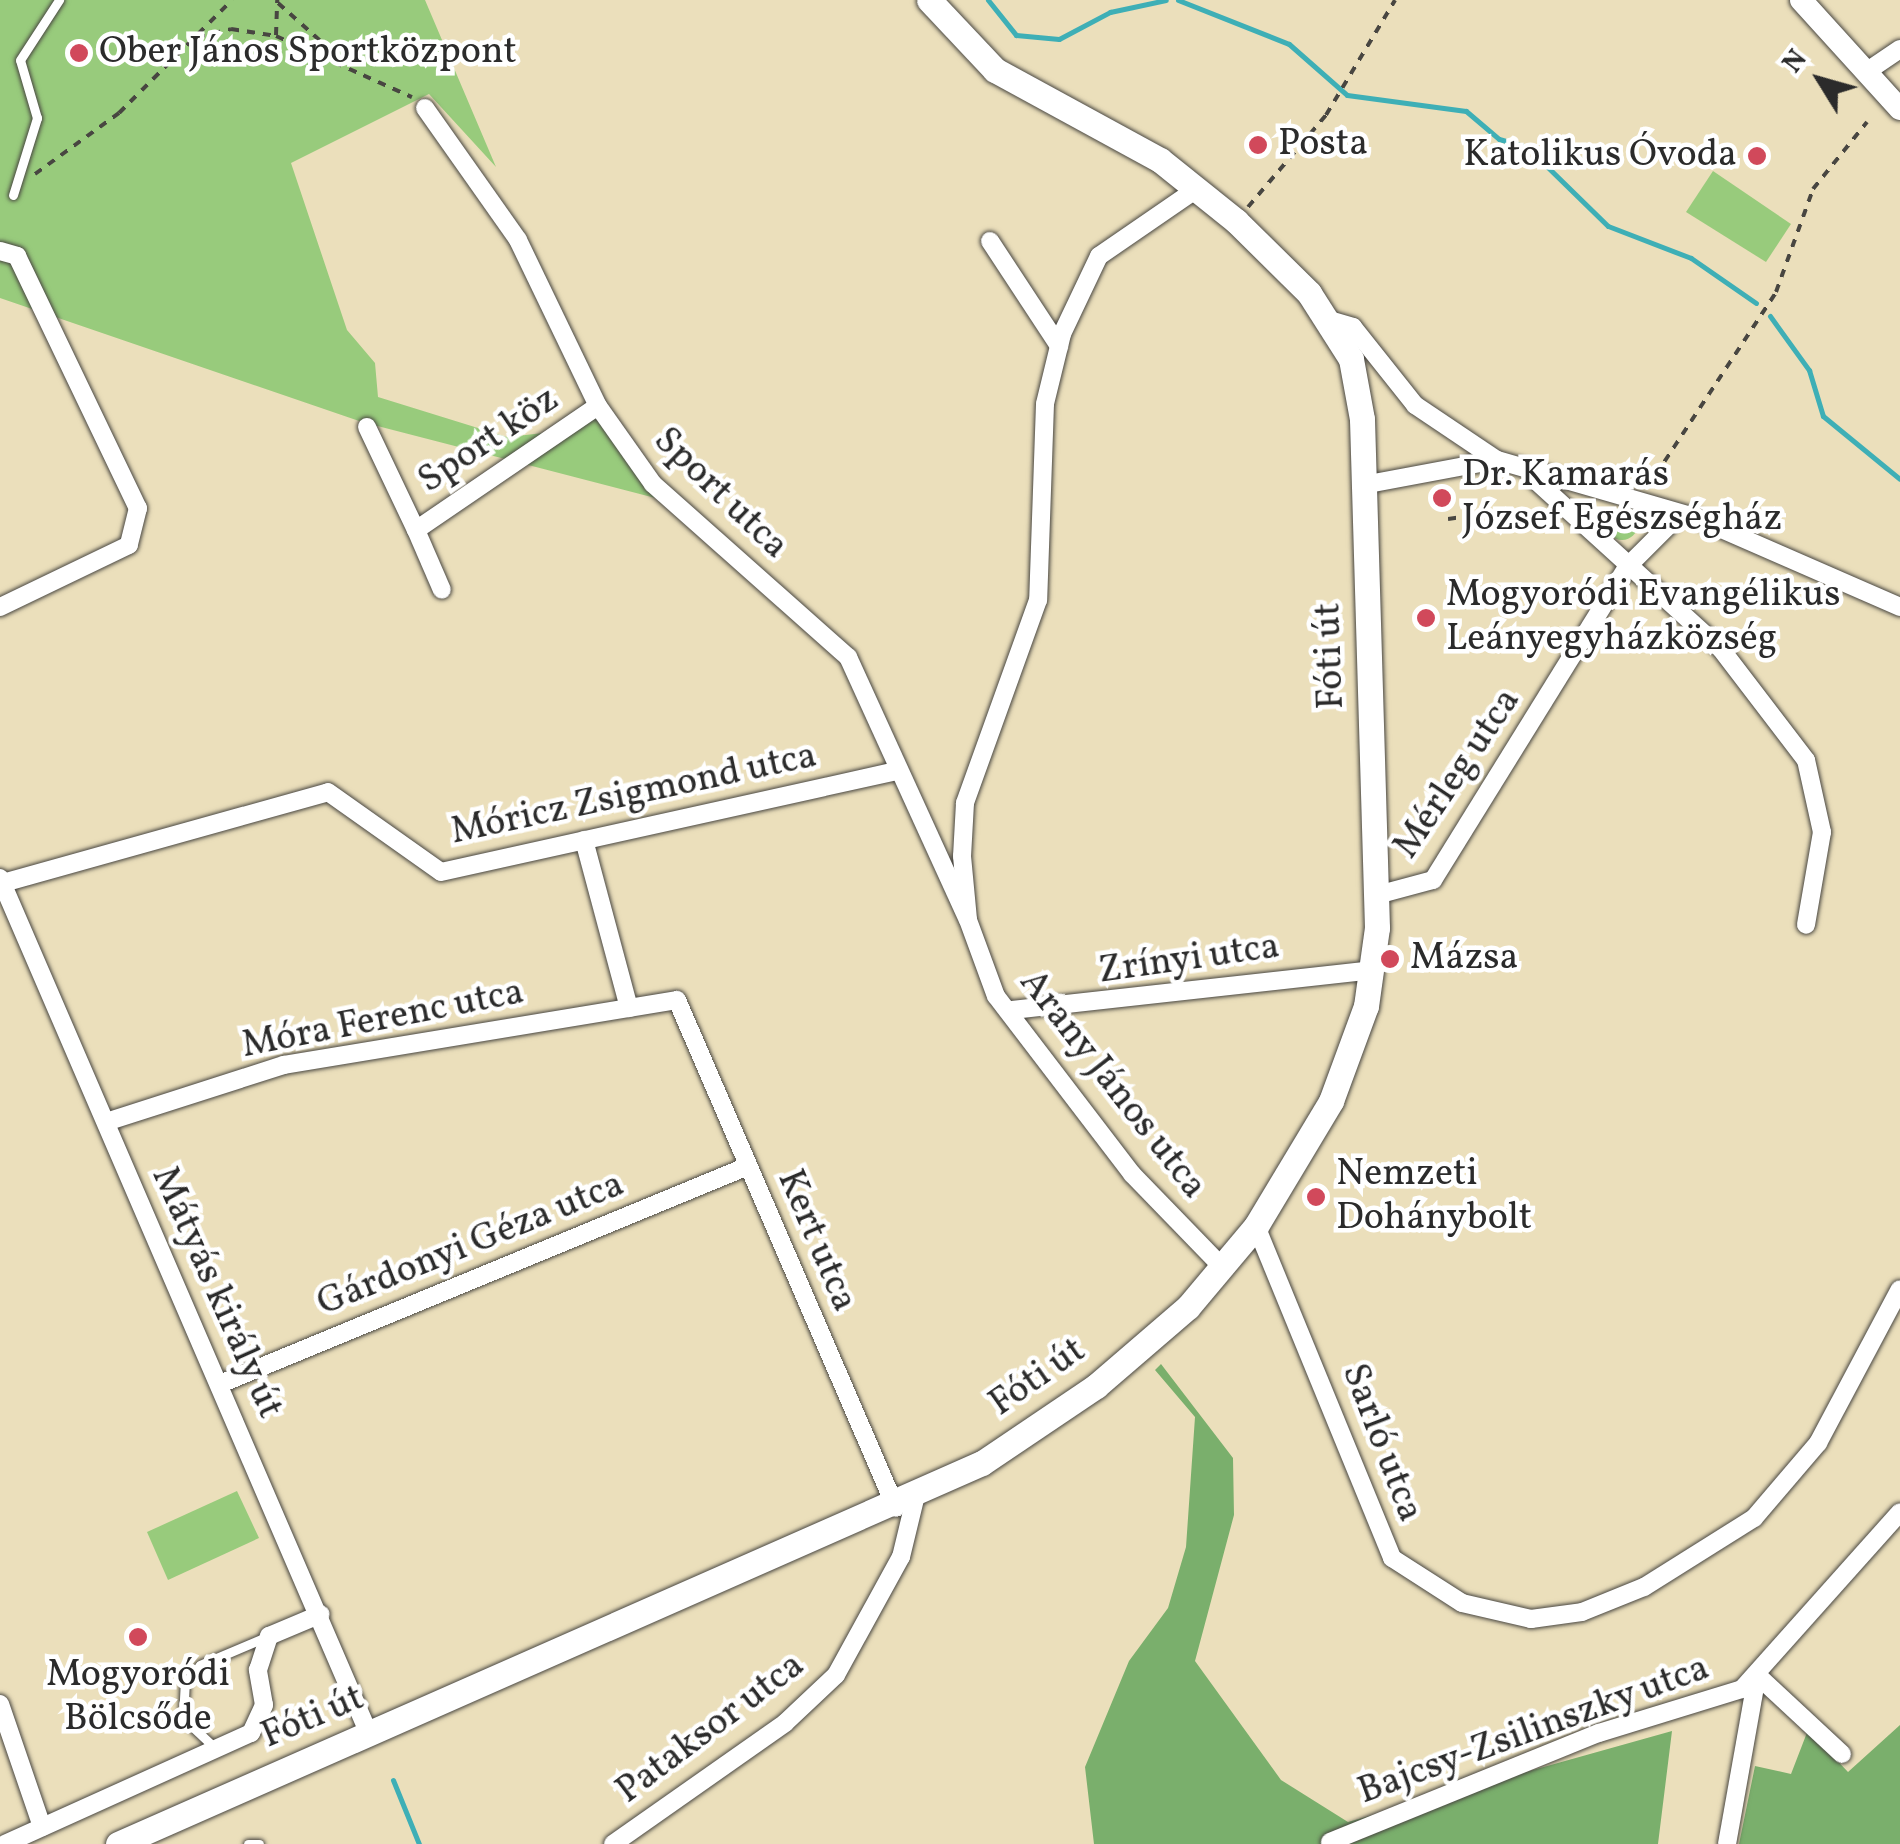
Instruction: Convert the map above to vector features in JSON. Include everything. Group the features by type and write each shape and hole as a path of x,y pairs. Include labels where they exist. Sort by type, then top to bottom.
{"main road":[{"name":"Fóti út","path":"119,1844 905,1504 1096,1386 1223,1268 1256,1226 1330,1100 1374,970 1377,895 1356,376 1329,320 1236,221 1198,188 995,70 929,0"}],"street":[{"path":"1801,0 1900,110"},
{"path":"1866,72 1900,49"},
{"name":"Sport utca","path":"425,108 518,240 598,406 652,484 848,656 896,771 968,920"},
{"name":"Arany János utca","path":"1198,188 1099,256 1058,346 1046,404 1038,600 962,820 968,920 986,977 1132,1174 1223,1268"},
{"path":"990,241 1058,346"},
{"path":"0,607 129,545 138,508 8,254"},
{"path":"1329,320 1353,327 1415,404 1497,460 1532,477 1639,502 1679,516 1900,608"},
{"name":"Sport köz","path":"416,530 598,406"},
{"name":"Sport köz","path":"367,426 442,590"},
{"path":"1363,485 1497,460"},
{"path":"1532,477 1720,648 1806,760 1822,832 1806,925"},
{"name":"Mérleg utca","path":"1377,895 1433,880 1628,567 1679,516"},
{"name":"Móricz Zsigmond utca","path":"1,881 328,792 441,872 896,771"},
{"path":"584,840 630,1008"},
{"name":"Mátyás király út","path":"1,881 370,1734"},
{"name":"Zrínyi utca","path":"1012,1010 1374,970"},
{"name":"Móra Ferenc utca","path":"106,1122 284,1065 677,1000"},
{"name":"Kert utca","path":"677,1000 748,1166 905,1504"},
{"name":"Gárdonyi Géza utca","path":"220,1384 748,1166"},
{"name":"Sarló utca","path":"1256,1226 1392,1558 1462,1604 1531,1619 1582,1612 1644,1587 1754,1518 1818,1442 1900,1289"},
{"name":"Pataksor utca","path":"614,1844 785,1723 836,1674 901,1556 905,1504"},
{"name":"Bajcsy-Zsilinszky utca","path":"1330,1842 1599,1733 1742,1689 1900,1512"},
{"path":"5,1844 217,1750 260,1721 258,1670 268,1636 321,1614"},
{"path":"1727,1844 1756,1674"},
{"name":"Bajcsy-Zsilinszky utca","path":"1756,1674 1842,1754"},
{"path":"0,1704 42,1826"}],"lane":[{"path":"13,195 37,118 20,60 59,0"},
{"path":"217,1750 183,1718 184,1683 200,1665 268,1636"},
{"path":"248,1844 258,1844"}],"path":[{"path":"13,195 119,113 232,0"},
{"path":"1236,221 1334,102 1395,0"},
{"path":"276,36 278,2"},
{"path":"278,2 348,66"},
{"path":"196,37 231,30 276,36 348,66 425,108"},
{"path":"1639,502 1776,292 1813,189 1867,122"},
{"path":"1448,519 1476,515"}],"green space":[{"path":"0,0 425,0 496,167 429,94 291,163 347,330 375,363 378,397 507,437 543,433 586,403 663,500 362,422 0,298"},
{"path":"1713,171 1791,224 1766,262 1686,212"},
{"path":"1622,508 1633,513 1638,524 1633,535 1622,540 1611,535 1606,524 1611,513"},
{"path":"1161,1364 1233,1458 1234,1515 1195,1661 1281,1780 1348,1822 1672,1731 1658,1844 1094,1844 1085,1767 1129,1661 1168,1608 1186,1547 1195,1417 1155,1370"},
{"path":"237,1491 259,1538 168,1580 147,1532"},
{"path":"1900,1725 1900,1844 1739,1844 1755,1766 1791,1774 1808,1730 1848,1772"}],"waterway":[{"path":"988,0 1016,35 1059,39 1110,12 1166,0"},
{"path":"1178,0 1289,44 1347,95 1466,111 1499,139 1527,147 1608,226 1691,258 1756,303"},
{"path":"1770,316 1809,370 1823,416 1900,479"},
{"path":"393,1780 419,1844"}],"place":[{"name":"Ober János Sportközpont","path":"79,53"},
{"name":"Posta","path":"1258,145"},
{"name":"Katolikus Óvoda","path":"1757,156"},
{"name":"Dr. Kamarás József Egészségház","path":"1442,498"},
{"name":"Mogyoródi Evangélikus Leányegyházközség","path":"1426,618"},
{"name":"Mázsa","path":"1390,959"},
{"name":"Nemzeti Dohánybolt","path":"1316,1197"},
{"name":"Mogyoródi Bölcsőde","path":"138,1637"}]}
